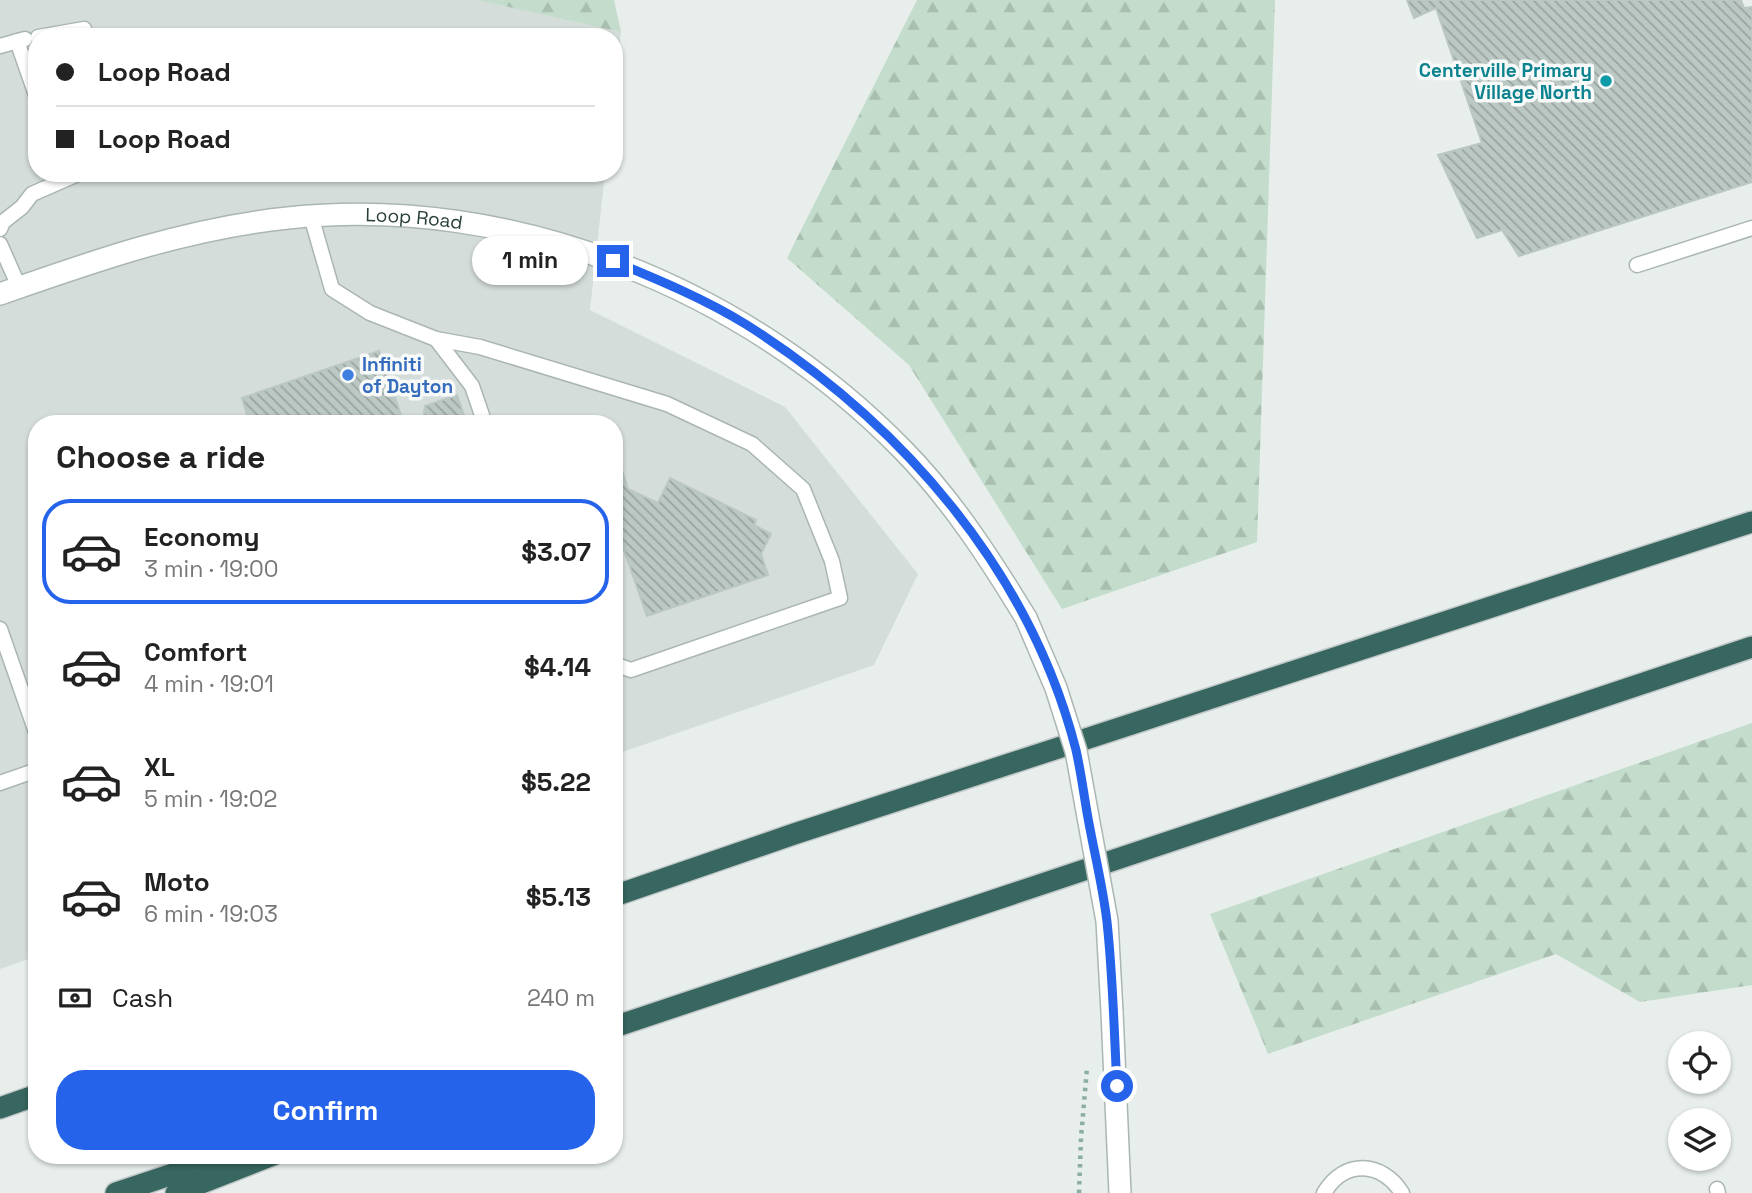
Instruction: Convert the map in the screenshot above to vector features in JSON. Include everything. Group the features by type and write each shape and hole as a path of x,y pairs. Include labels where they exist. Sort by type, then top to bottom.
{"highway":[{"path":"623,893 794,834 1752,523"},
{"path":"623,1024 1752,647"},
{"path":"0,1108 28,1098"},
{"path":"116,1193 203,1164"},
{"path":"176,1193 250,1164"}],"street":[{"name":"Loop Road","path":"10,290 134,248 222,227 348,214 416,217 484,225 553,242 613,261 666,283 744,324 830,384 905,452 956,511 1026,618 1056,688 1076,751 1107,921 1120,1193"}],"lane":[{"path":"0,46 28,39"},
{"path":"17,41 28,72"},
{"path":"0,229 3,222 22,207 32,194 55,182"},
{"path":"311,216 332,289 370,313 436,339 480,348 667,404 752,443 803,489 832,561 840,598 631,670 623,667"},
{"path":"1637,265 1752,228"},
{"path":"0,244 10,290"},
{"path":"436,339 472,386 482,415"},
{"path":"0,629 28,709"},
{"path":"0,783 28,773"},
{"path":"1324,1193 1340,1174 1367,1168 1381,1172 1393,1180 1402,1193"}],"path":[{"path":"1079,1193 1087,1063"}],"shaded area":[{"path":"0,0 477,0 603,28 28,28 28,182 604,182 590,310 785,407 918,574 874,665 623,752 623,415 28,415 28,959 0,969"}],"green space":[{"path":"477,0 614,0 620,28 603,28"},
{"path":"917,0 1275,0 1257,542 1062,609 909,365 787,258"},
{"path":"1752,723 1752,985 1640,1002 1556,954 1268,1054 1210,914"}],"building":[{"name":"Centerville Primary Village North","path":"1407,0 1741,0 1744,8 1752,7 1752,182 1519,256 1502,230 1477,238 1438,155 1482,143 1436,8 1414,18"},
{"name":"Infiniti of Dayton","path":"379,351 401,415 247,415 242,398"},
{"path":"457,395 464,415 424,415 425,406"},
{"path":"623,473 628,489 658,503 670,478 756,520 754,525 771,534 761,554 768,575 647,616 623,547"}],"place":[{"name":"Centerville Primary Village North","path":"1606,81"},
{"name":"Infiniti of Dayton","path":"348,375"}],"route":[{"path":"613,261 666,283 744,324 800,361 859,408 905,452 956,511 1026,618 1056,688 1076,751 1107,921 1117,1086"}]}
